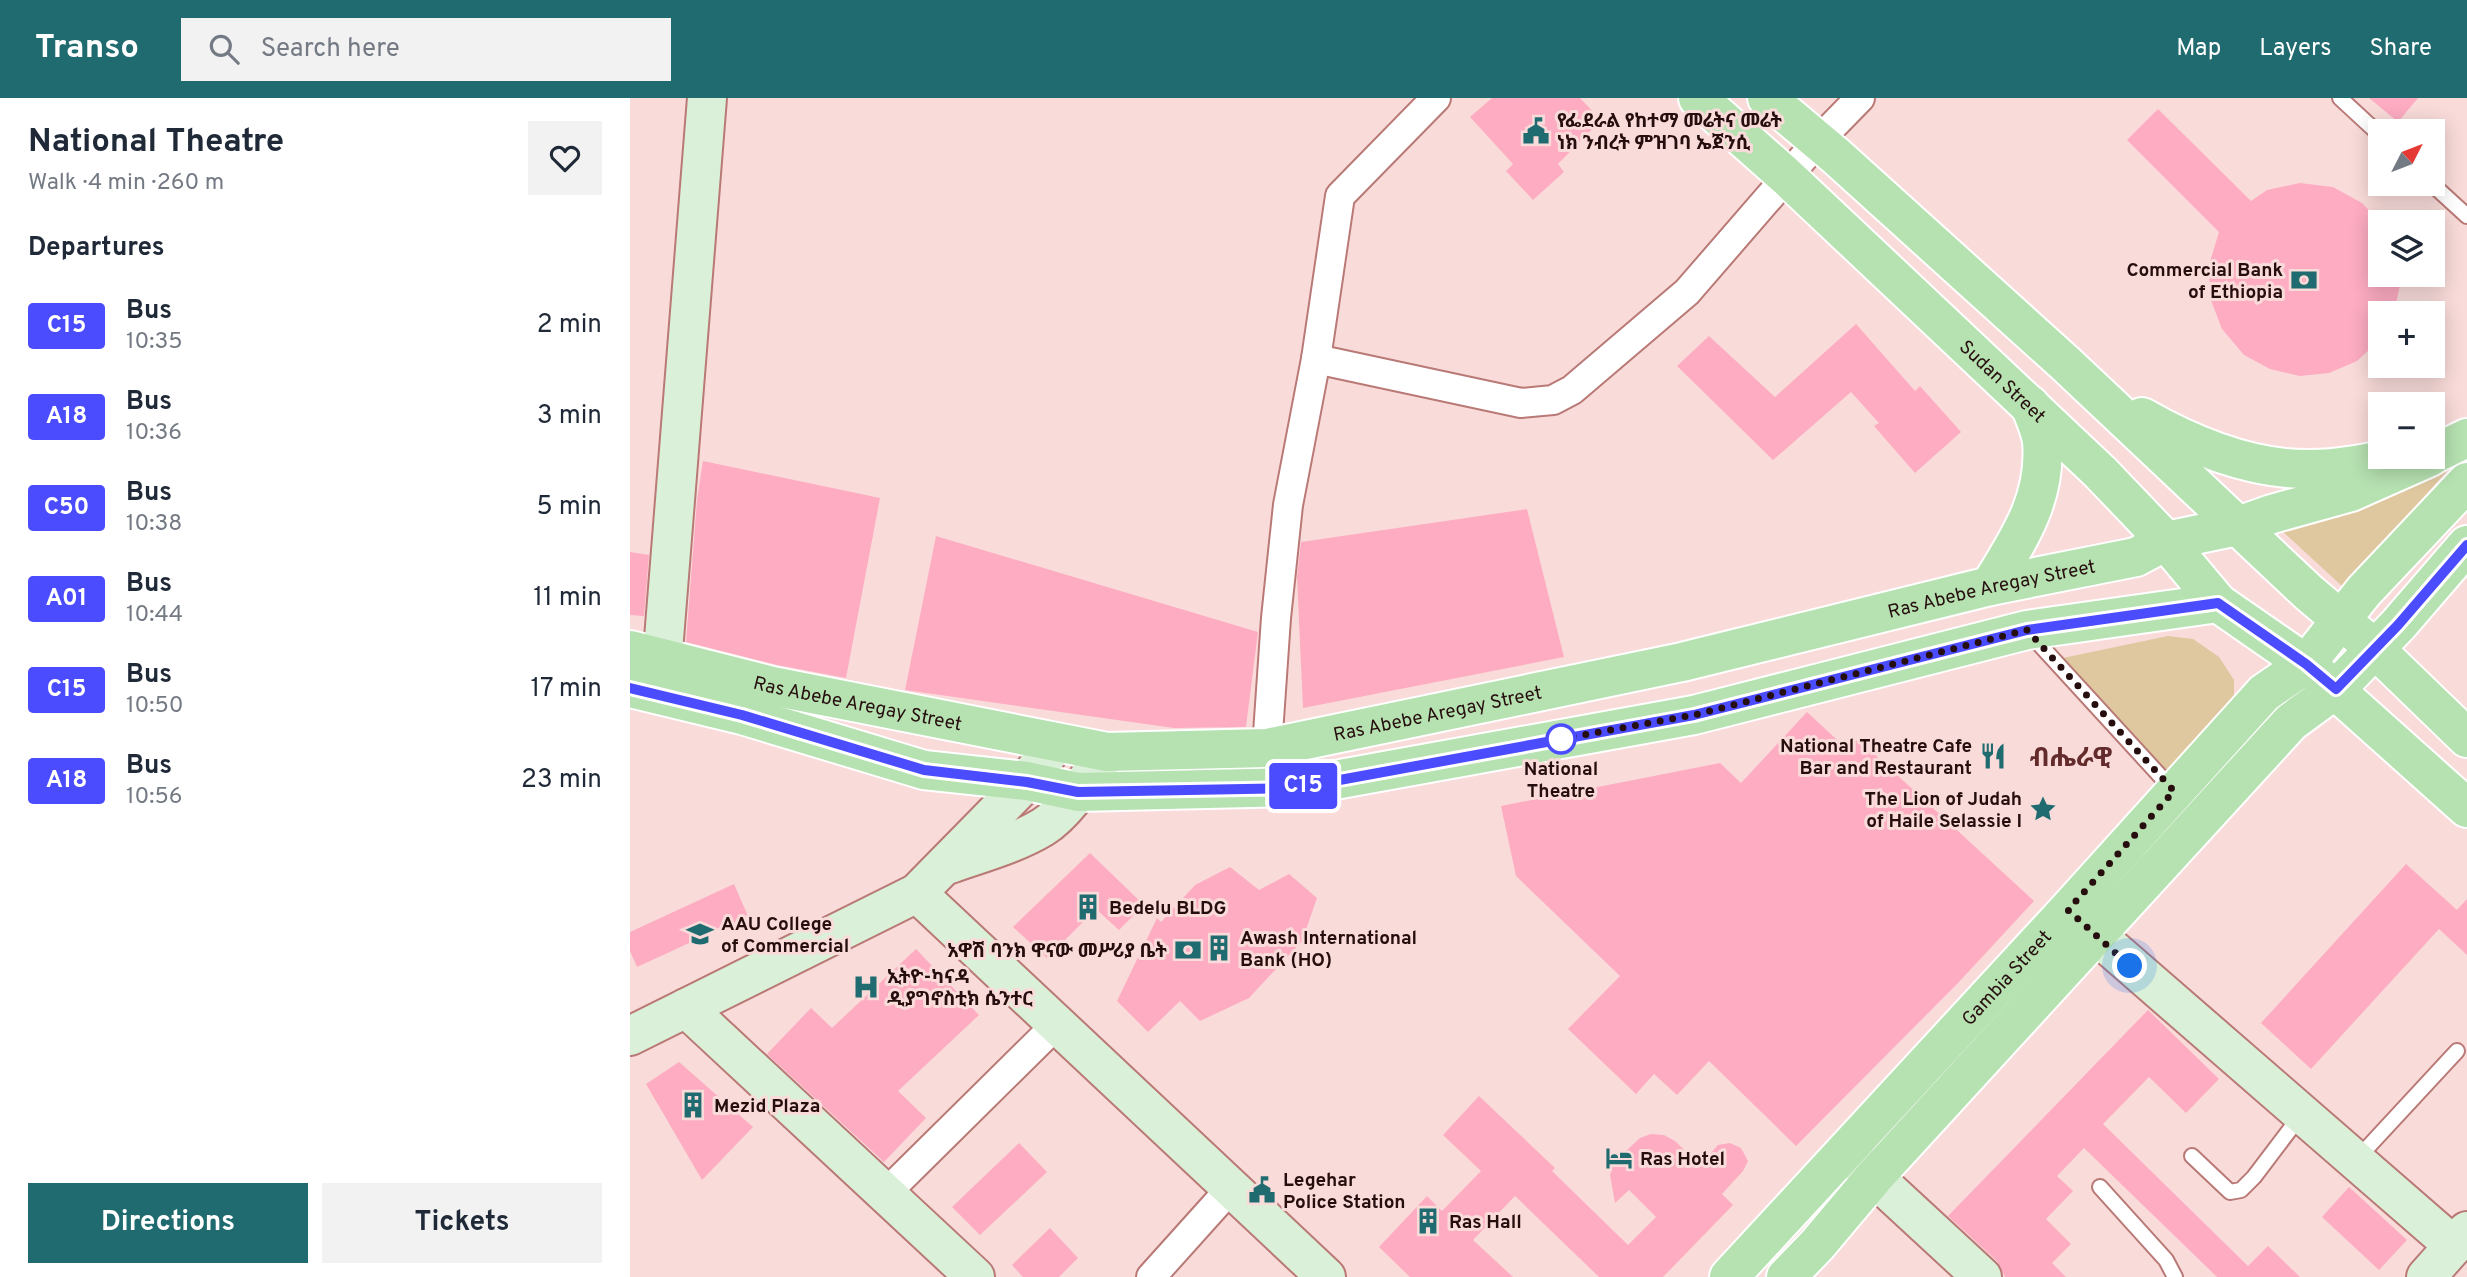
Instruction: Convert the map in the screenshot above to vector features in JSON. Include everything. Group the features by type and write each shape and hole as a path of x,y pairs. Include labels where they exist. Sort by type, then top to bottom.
{"main road":[{"name":"Sudan Street","path":"1698,98 1787,177 2100,472 2166,541 2218,603 2306,664 2467,808"},
{"path":"1767,98 2066,364 2238,526 2374,648 2467,738"},
{"path":"2066,364 2124,408 2210,450 2257,464 2309,470 2368,463"},
{"path":"1990,586 2033,512 2042,475 2042,438 2030,405"},
{"name":"Ras Abebe Aregay Street","path":"645,673 772,686 1107,752 1267,748 1682,662 1990,586 2136,556 2166,541 2238,526 2351,492 2400,469"},
{"name":"Gambia Street","path":"1786,1277 1817,1245 1875,1176 2081,923 2174,791 2264,693 2306,664 2364,592 2467,482"},
{"name":"Gambia Street","path":"1729,1277 1845,1150 2291,722 2336,689 2398,625 2467,545"},
{"name":"Ras Abebe Aregay Street","path":"645,673 742,715 924,770 1027,782 1078,792 1296,788 1694,715 2027,630 2218,603"},
{"path":"1682,662 1694,715"}],"street":[{"path":"645,673 707,98"},
{"path":"1272,788 1267,748 1276,618 1288,505 1316,359 1340,196 1436,98"},
{"path":"1316,359 1521,403 1553,400 1572,390 1687,292 1817,142 1860,98"},
{"path":"929,880 1027,782 1056,743"},
{"path":"630,1035 929,880 1044,826 1078,792 1107,752"},
{"path":"929,880 1057,1024 1326,1277"},
{"path":"2081,923 2355,1161 2460,1238 2426,1277"},
{"path":"686,1008 975,1277"},
{"path":"886,1194 1057,1024"},
{"path":"1845,1150 1982,1277"},
{"path":"1151,1277 1231,1188"}],"lane":[{"path":"2340,98 2368,124"},
{"path":"2445,196 2467,216"},
{"path":"2027,630 2174,791"},
{"path":"2355,1161 2457,1051"},
{"path":"2192,1156 2230,1192 2241,1190 2302,1114"},
{"path":"2100,1187 2166,1260 2175,1277"}],"shaded area":[{"path":"2448,470 2343,587 2281,530 2374,503"},
{"path":"2168,636 2193,639 2219,657 2234,680 2234,706 2170,781 2058,659"}],"building":[{"path":"1492,98 1580,98 1601,120 1558,164 1564,172 1533,200 1506,171 1513,164 1470,117"},
{"path":"2369,98 2418,98 2400,119 2394,119"},
{"name":"Commercial Bank of Ethiopia","path":"2158,109 2251,201 2267,190 2300,183 2333,187 2362,203 2369,210 2368,287 2400,287 2397,301 2368,301 2368,351 2357,361 2329,373 2300,376 2270,369 2244,355 2222,329 2210,298 2209,265 2219,232 2127,140"},
{"path":"1856,324 1915,391 1920,386 1961,432 1915,473 1874,426 1879,423 1851,392 1773,460 1677,366 1709,336 1775,397"},
{"path":"703,461 880,498 846,678 777,665 686,642 697,500"},
{"path":"1527,509 1564,657 1303,708 1297,577 1301,542"},
{"path":"936,536 1258,632 1246,727 1174,728 905,690"},
{"path":"630,552 649,555 644,616 630,615"},
{"name":"National Theatre","path":"1807,712 1848,750 1858,739 2034,901 1958,983 1796,1146 1709,1061 1677,1095 1654,1074 1636,1094 1568,1029 1620,976 1516,876 1501,806 1720,763 1741,783"},
{"name":"Bedelu BLDG","path":"1090,853 1144,905 1119,930 1096,909 1047,958 1013,927"},
{"path":"2406,864 2457,910 2467,899 2467,955 2439,929 2311,1069 2261,1023"},
{"name":"Awash International Bank (HO)","path":"1230,867 1259,890 1289,874 1317,898 1302,941 1249,998 1200,1021 1180,1001 1148,1032 1117,1001 1157,918 1161,922 1195,885"},
{"path":"734,884 748,916 637,967 630,951 630,932"},
{"path":"916,949 979,1015 898,1091 926,1118 884,1162 767,1054 811,1008 832,1028"},
{"path":"2148,1010 2219,1079 2186,1113 2149,1077 2103,1124 2248,1266 2268,1246 2300,1277 2217,1277 2084,1148 2057,1176 2073,1191 2046,1219 2071,1244 2052,1263 2066,1277 2005,1277 1997,1261 1948,1216"},
{"name":"Mezid Plaza","path":"679,1062 753,1127 702,1180 646,1084"},
{"path":"1479,1096 1555,1168 1552,1171 1628,1245 1656,1217 1629,1190 1615,1203 1610,1175 1614,1162 1640,1138 1651,1134 1664,1135 1675,1141 1700,1165 1718,1145 1730,1143 1741,1148 1748,1161 1743,1171 1722,1194 1733,1205 1663,1277 1599,1277 1515,1196 1473,1240 1513,1277 1410,1277 1379,1247 1427,1196 1442,1211 1481,1171 1443,1135"},
{"path":"1019,1143 1047,1172 980,1235 952,1207"},
{"path":"2349,1187 2407,1240 2379,1270 2322,1217"},
{"path":"1050,1228 1078,1258 1059,1277 1023,1277 1012,1265"}],"bus line":[{"name":"C15","path":"630,688 742,715 924,770 1027,782 1078,792 1296,788 1694,715 2027,630 2218,603 2306,664 2336,689 2398,625 2467,545"}],"place":[{"name":"የፌደራል የከተማ መሬትና መሬት ነክ ንብረት ምዝገባ ኤጀንሲ","path":"1536,131"},
{"name":"Commercial Bank of Ethiopia","path":"2304,280"},
{"name":"National Theatre","path":"1561,739"},
{"name":"National Theatre Cafe Bar and Restaurant","path":"1993,756"},
{"name":"The Lion of Judah of Haile Selassie I","path":"2043,809"},
{"name":"Bedelu BLDG","path":"1088,907"},
{"name":"AAU College of Commercial","path":"700,934"},
{"name":"Awash International Bank (HO)","path":"1219,948"},
{"name":"አዋሽ ባንክ ዋናው መሥሪያ ቤት","path":"1188,950"},
{"name":"ኢትዮ-ካናዳ ዲያግኖስቲክ ሴንተር","path":"866,987"},
{"name":"Mezid Plaza","path":"693,1105"},
{"name":"Ras Hotel","path":"1619,1158"},
{"name":"Legehar Police Station","path":"1262,1190"},
{"name":"Ras Hall","path":"1428,1221"}],"district":[{"name":"ብሔራዊ","path":"2071,757"}],"route":[{"path":"1561,739 1694,715 2027,630 2174,791 2068,910 2130,966"}]}
